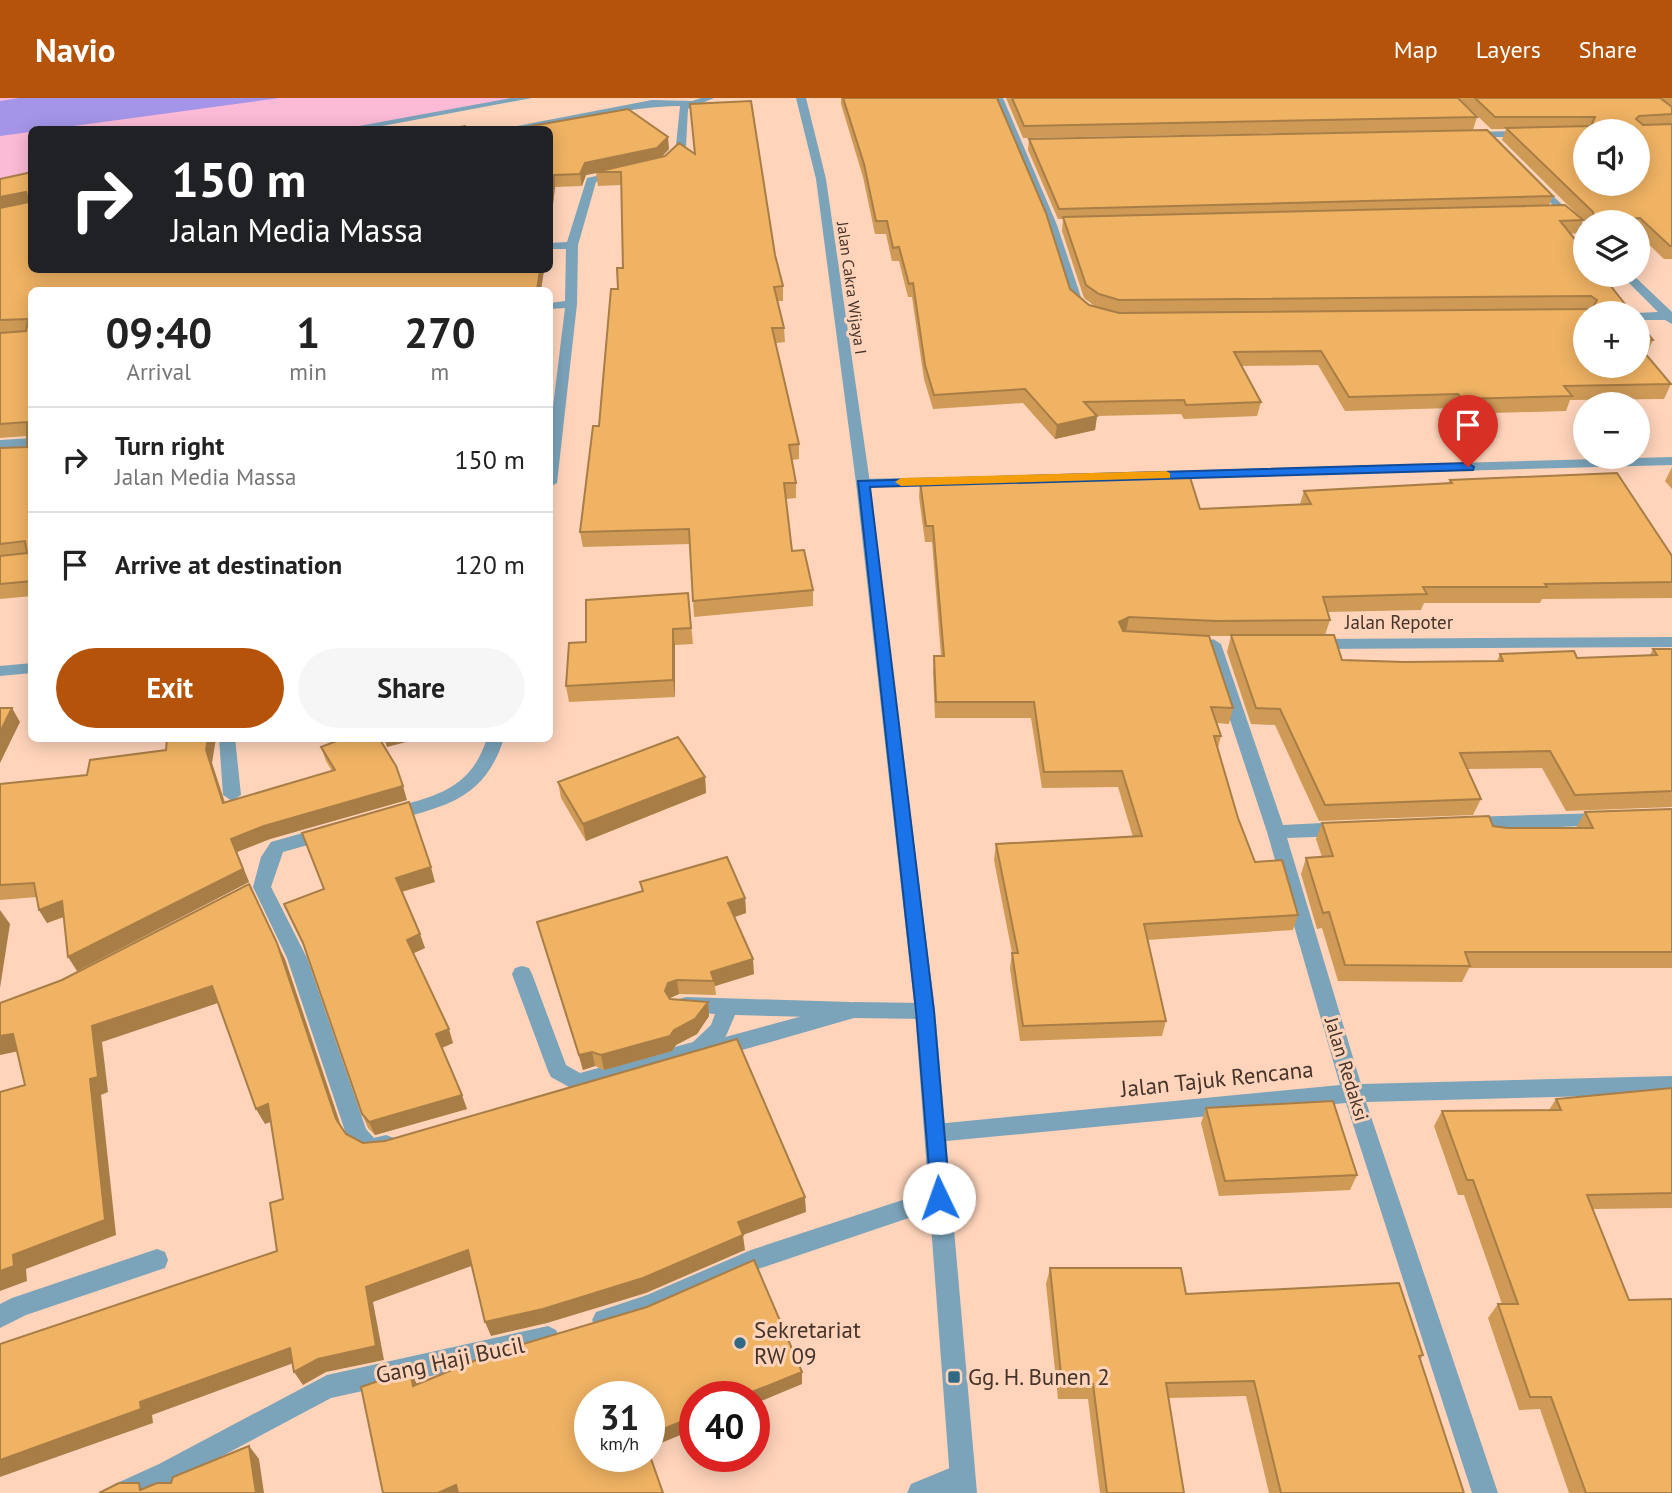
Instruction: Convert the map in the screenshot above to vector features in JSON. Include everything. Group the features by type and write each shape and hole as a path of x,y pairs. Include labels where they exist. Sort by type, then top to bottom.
{"street":[{"path":"364,126 527,98"},
{"path":"523,126 652,103 689,103 709,98"},
{"name":"Jalan Cakra Wijaya I","path":"800,98 821,179 863,483 925,1011 963,1485"},
{"path":"998,98 1052,225 1077,302 1098,315"},
{"path":"651,167 662,165 681,146 683,108 689,103"},
{"path":"1479,125 1498,144"},
{"path":"1461,135 1544,133"},
{"path":"1019,144 1033,144"},
{"path":"553,430 571,304 572,245 591,180 630,172"},
{"path":"1526,173 1558,212 1573,224"},
{"path":"1052,225 1066,225"},
{"path":"553,246 572,245"},
{"path":"1640,287 1671,317"},
{"path":"553,306 571,304"},
{"path":"1650,316 1671,317"},
{"path":"0,444 28,442"},
{"path":"0,457 28,455"},
{"path":"1154,475 1672,461"},
{"path":"863,483 960,481"},
{"name":"Jalan Repoter","path":"1297,644 1672,642"},
{"name":"Jalan Redaksi","path":"1214,644 1276,832 1353,1093 1485,1493"},
{"path":"0,671 28,668"},
{"path":"227,742 232,795"},
{"path":"378,818 457,794 480,776 493,752 495,742"},
{"path":"1453,825 1617,818"},
{"path":"1276,832 1358,828"},
{"path":"340,829 277,846 270,857 262,887 297,958 357,1133 369,1148 404,1140"},
{"path":"241,898 262,887"},
{"path":"522,974 558,1072 578,1083 699,1049 719,1030 727,1008"},
{"path":"679,1005 925,1011"},
{"path":"559,1094 854,1010"},
{"name":"Jalan Tajuk Rencana","path":"936,1133 1353,1093 1672,1085"},
{"name":"Gang Haji Bucil","path":"124,1493 169,1483 327,1387 580,1328 649,1306 751,1261 939,1198"},
{"path":"0,1317 20,1306 157,1260"},
{"path":"920,1493 963,1485"}],"shaded area":[{"path":"0,98 527,98 364,126 28,126 28,175 0,180"},
{"path":"19,98 279,98 73,126 28,126 28,132 0,136 0,101"}],"building":[{"path":"843,98 997,98 1046,213 1070,289 1089,305 1119,313 1573,309 1573,378 1650,378 1650,359 1671,384 1564,386 1572,396 1462,399 1458,394 1349,397 1321,351 1234,352 1261,402 1186,405 1184,400 1084,402 1097,416 1057,425 1025,389 934,395 925,365 913,283 909,284 899,247 893,248 887,221 876,221 864,164"},
{"path":"1012,98 1458,98 1477,117 1024,126"},
{"path":"1475,98 1660,98 1672,107 1672,114 1639,116 1636,119 1594,119 1595,117 1495,117"},
{"path":"751,101 775,255 783,286 774,287 784,328 772,328 799,444 789,445 796,483 784,483 792,551 804,550 813,590 693,601 689,529 580,532 593,426 599,426 611,289 618,289 617,268 623,268 621,172 596,172 665,156 679,143 695,154 690,104"},
{"path":"628,109 668,137 657,148 585,163 580,174 554,175 553,182 553,126 532,126"},
{"path":"1672,124 1672,246 1650,227 1650,210 1591,210 1576,196 1650,196 1650,125"},
{"path":"1573,126 1573,193 1506,128"},
{"path":"1487,130 1553,196 1059,209 1029,139"},
{"path":"28,173 28,199 26,192 0,197 0,179"},
{"path":"28,202 28,273 540,273 537,287 28,287 28,319 0,320 0,208"},
{"path":"1565,205 1573,212 1573,220 1560,221 1573,237 1573,287 1611,287 1623,301 1596,301 1591,296 1119,300 1099,294 1086,285 1063,217"},
{"path":"28,319 28,581 0,584 0,556 27,553 25,541 0,544 0,448 27,447 27,422 0,424 0,333 26,331"},
{"path":"1617,473 1672,556 1672,582 1545,584 1547,587 1423,587 1427,594 1323,597 1330,620 1217,621 1129,617 1119,622 1123,631 1209,636 1233,708 1211,707 1221,736 1214,736 1238,818 1255,862 1282,860 1298,915 1144,924 1166,1021 1023,1026 1012,953 1018,953 996,844 1142,836 1122,771 1044,772 1034,702 936,702 934,656 944,656 933,526 926,526 920,481 1189,474 1200,509 1311,504 1304,491 1452,483 1450,480"},
{"path":"688,593 691,628 673,629 673,680 566,686 569,643 586,642 586,600"},
{"path":"1231,635 1334,635 1342,660 1404,662 1503,661 1500,654 1574,651 1577,658 1657,655 1653,649 1672,649 1672,791 1575,795 1550,751 1460,753 1481,799 1325,805 1280,709 1256,708"},
{"path":"0,708 12,708 0,732"},
{"path":"678,737 705,777 583,824 558,782"},
{"path":"167,742 207,742 206,750 223,803 335,770 321,747 334,742 381,742 396,766 403,786 264,826 231,839 243,869 68,957 62,901 39,910 34,883 0,885 0,784 87,775 90,760 166,750"},
{"path":"409,802 431,867 396,878 420,934 407,940 449,1029 436,1034 462,1095 369,1122 362,1114 303,943 284,904 324,889 302,833"},
{"path":"1672,809 1672,952 1465,952 1470,966 1345,965 1329,912 1323,913 1306,858 1333,856 1322,823 1489,816 1493,826 1507,828 1593,828 1585,812"},
{"path":"727,857 745,898 728,903 753,959 711,972 714,981 677,980 668,983 665,991 670,999 708,1002 695,1019 674,1030 670,1036 601,1055 592,1052 579,1055 537,922 643,891 640,882"},
{"path":"249,884 277,943 336,1119 346,1134 363,1143 385,1141 737,1039 805,1197 738,1222 743,1235 643,1278 543,1309 485,1322 468,1250 366,1287 376,1346 318,1359 294,1372 290,1348 140,1402 141,1409 0,1460 0,1344 277,1251 270,1203 283,1199 268,1104 256,1109 212,986 92,1026 98,1077 90,1079 105,1220 13,1255 14,1266 0,1271 0,1092 25,1085 13,1034 0,1036 0,1003 62,980"},
{"path":"1672,1088 1672,1193 1587,1195 1629,1300 1672,1299 1672,1493 1586,1493 1551,1397 1530,1397 1498,1304 1518,1304 1473,1180 1467,1180 1442,1111 1561,1110 1556,1099"},
{"path":"1333,1101 1357,1175 1225,1181 1206,1108"},
{"path":"754,1260 802,1372 770,1385 770,1381 679,1381 679,1423 665,1428 665,1381 574,1381 574,1472 656,1472 663,1493 458,1493 456,1485 438,1493 383,1493 361,1387 410,1370 413,1386 493,1353 647,1307"},
{"path":"1050,1268 1181,1268 1186,1294 1399,1283 1423,1355 1419,1356 1464,1493 1281,1493 1254,1381 1166,1383 1184,1493 1107,1493 1093,1384 1062,1384"},
{"path":"249,1446 256,1493 99,1493 119,1483 139,1483 140,1490 157,1483 171,1483 173,1477"}],"slow traffic":[{"path":"901,482 1166,475"}],"place":[{"name":"Sekretariat RW 09","path":"740,1343"},
{"name":"Gg. H. Bunen 2","path":"954,1377"}],"route":[{"path":"939,1198 925,1011 863,483 1468,467"}]}
